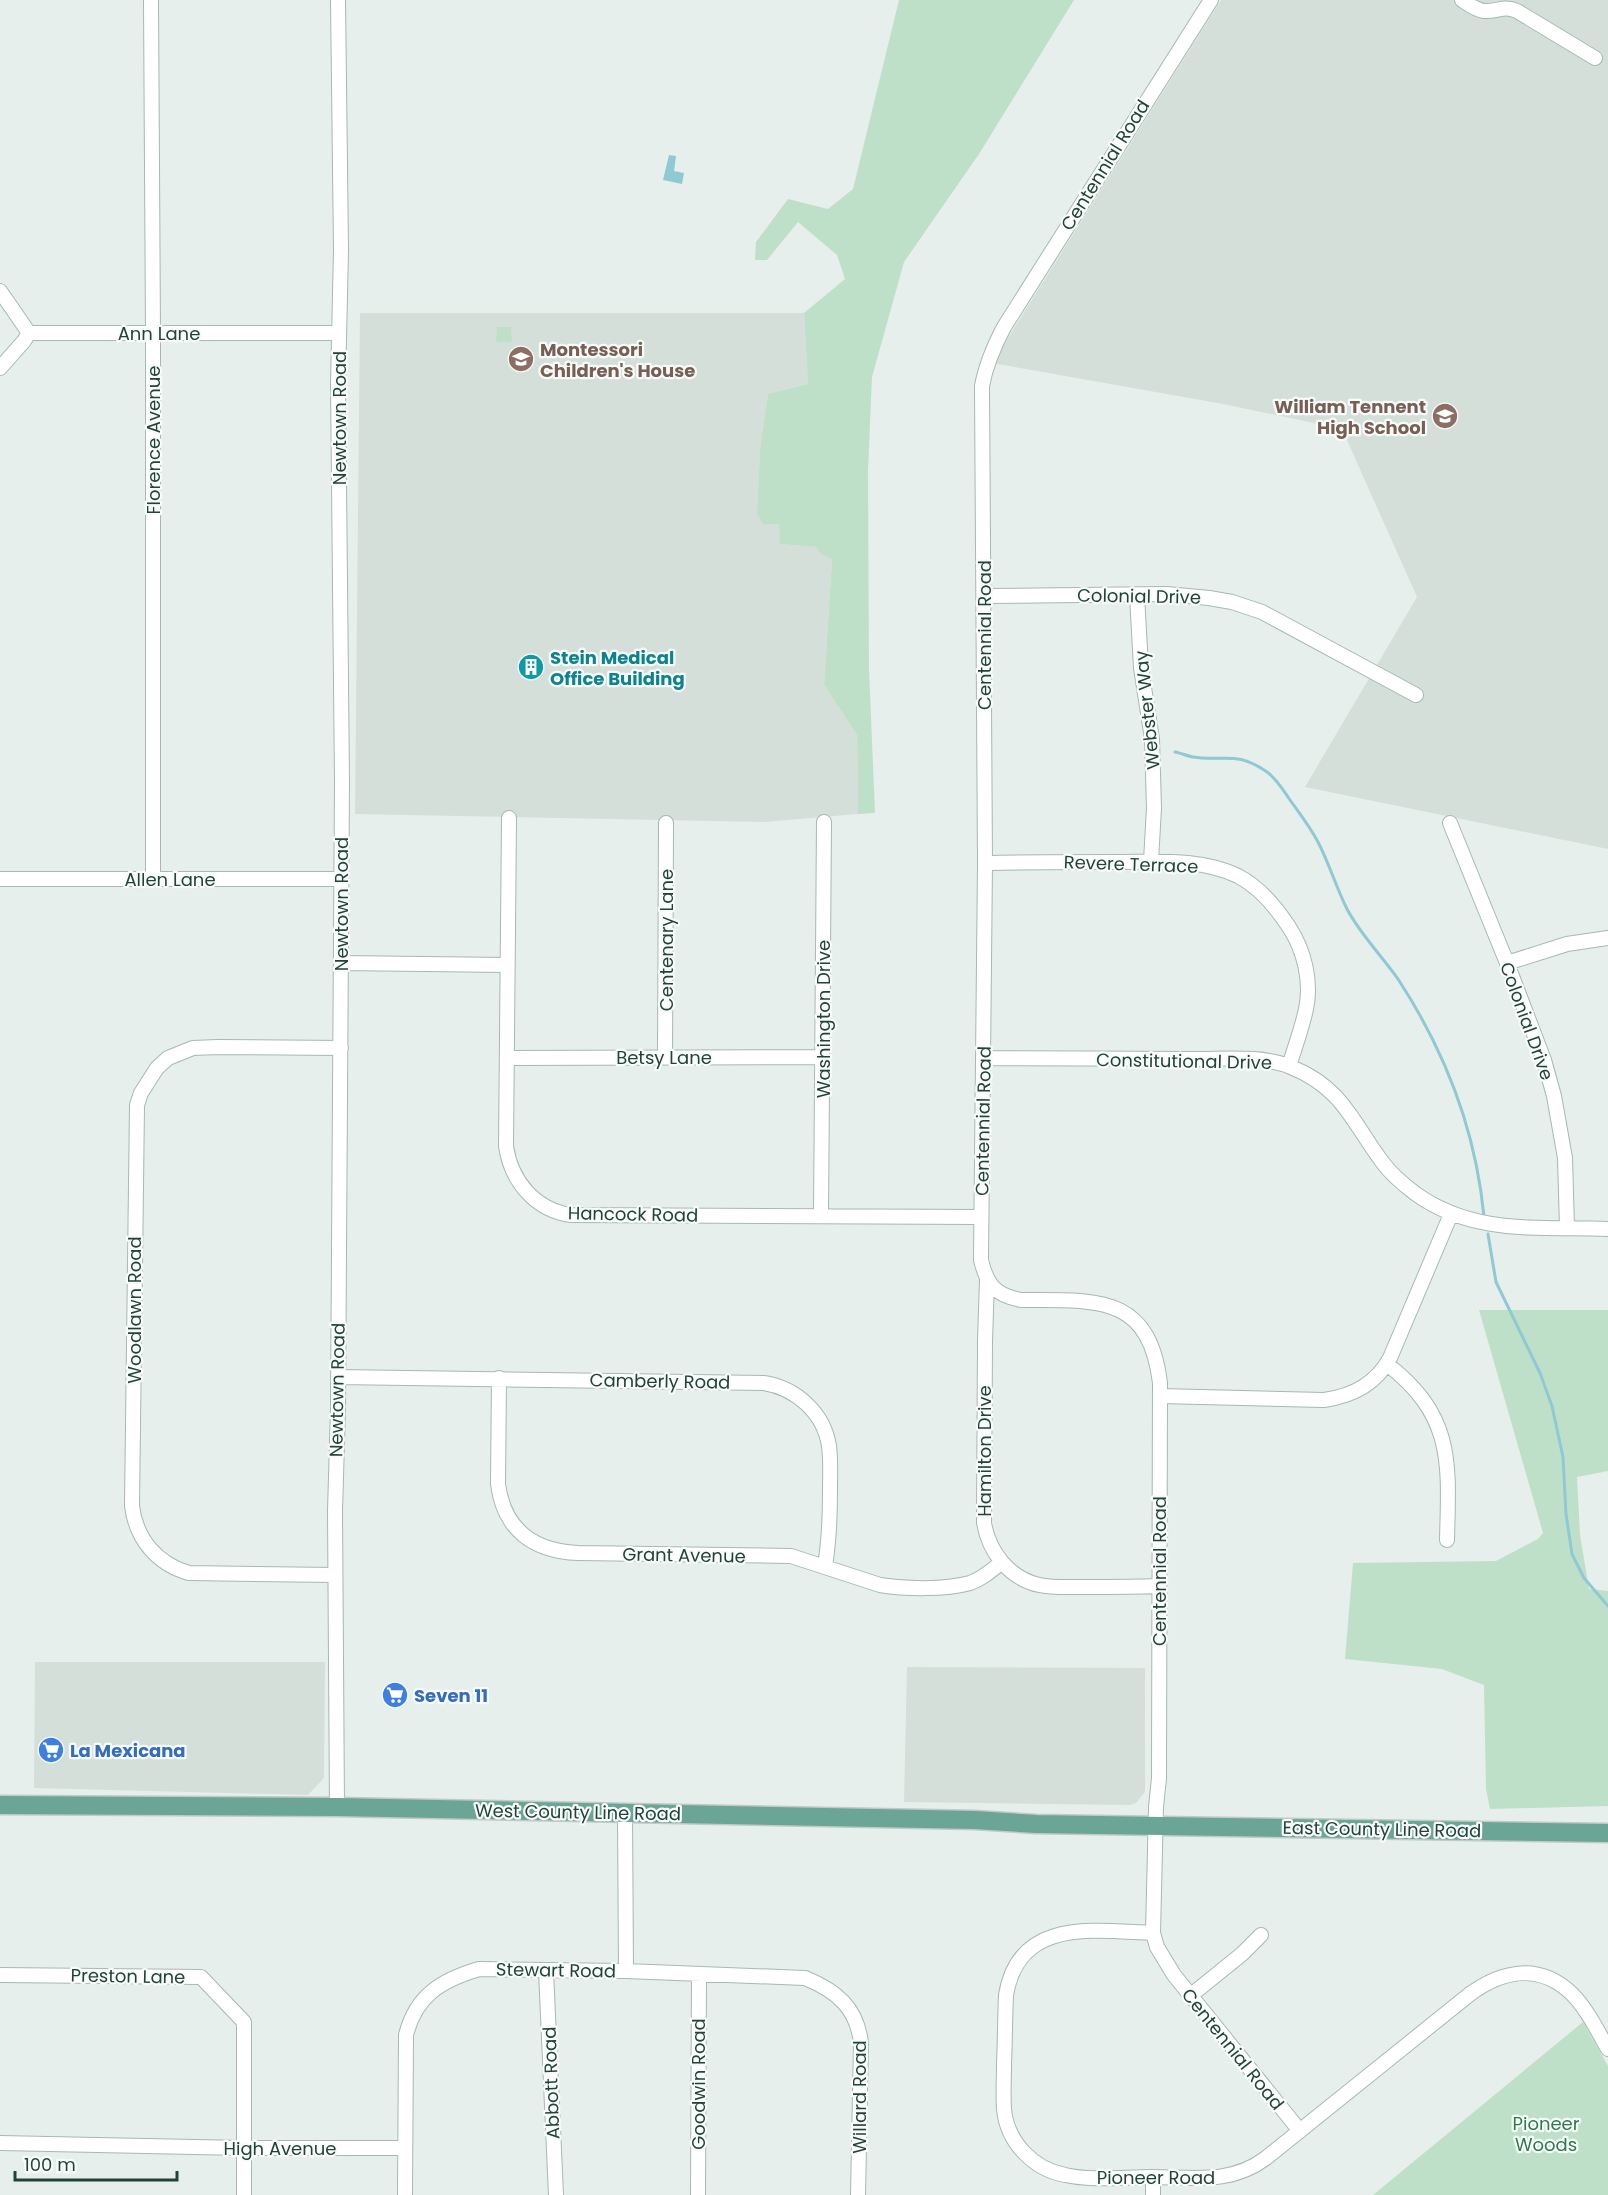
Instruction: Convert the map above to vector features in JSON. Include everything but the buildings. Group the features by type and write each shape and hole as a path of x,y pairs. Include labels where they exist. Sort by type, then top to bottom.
{"main road":[{"name":"West County Line Road","path":"0,1805 337,1807 975,1820 1036,1824 1156,1826"},
{"name":"East County Line Road","path":"1156,1826 1608,1833"}],"street":[{"name":"Florence Avenue","path":"150,0 153,334 153,879"},
{"name":"Newtown Road","path":"337,1807 335,1575 341,1048 339,333 341,250 338,0"},
{"name":"Centennial Road","path":"1211,0 1004,327 990,355 982,386 985,863 981,1260 987,1280 1001,1294 1021,1300 1091,1301 1119,1309 1131,1317 1150,1340 1158,1364 1160,1396 1159,1778 1153,1933 1163,1960 1300,2131"},
{"path":"1462,0 1484,11 1508,7 1595,58"},
{"path":"0,291 29,333 0,368"},
{"name":"Ann Lane","path":"29,333 339,333"},
{"name":"Webster Way","path":"1137,595 1141,668 1152,739 1154,808 1150,861"},
{"name":"Colonial Drive","path":"984,596 1191,596 1242,605 1263,612 1416,694"},
{"name":"Hancock Road","path":"509,818 506,1146 508,1161 523,1189 552,1210 571,1215 981,1216"},
{"name":"Washington Drive","path":"821,1216 824,822"},
{"name":"Centenary Lane","path":"665,1057 666,823"},
{"name":"Colonial Drive","path":"1450,823 1544,1060 1554,1096 1565,1158 1567,1228"},
{"name":"Revere Terrace","path":"985,863 1150,861 1203,865 1236,875 1259,891 1284,919 1303,956 1307,989 1306,1009 1289,1066"},
{"name":"Allen Lane","path":"0,879 341,879"},
{"path":"1507,963 1567,944 1608,938"},
{"path":"341,963 506,965"},
{"name":"Woodlawn Road","path":"335,1575 189,1573 154,1553 139,1534 132,1506 134,1243 137,1105 141,1093 157,1068 168,1058 193,1048 341,1048"},
{"name":"Betsy Lane","path":"507,1058 822,1057"},
{"name":"Constitutional Drive","path":"984,1058 1240,1059 1289,1066 1313,1078 1340,1101 1391,1174 1425,1200 1451,1214 1489,1225 1608,1229"},
{"path":"1160,1396 1324,1400 1339,1398 1365,1387 1380,1374 1387,1364 1451,1214"},
{"name":"Hamilton Drive","path":"987,1280 984,1523 991,1546 1013,1573 1038,1585 1158,1586"},
{"path":"1387,1364 1421,1396 1444,1443 1449,1478 1447,1540"},
{"name":"Camberly Road","path":"338,1377 764,1383 785,1388 814,1411 827,1436 830,1460 830,1523 825,1566"},
{"name":"Grant Avenue","path":"499,1378 498,1484 500,1496 506,1514 516,1530 536,1544 562,1553 792,1556 880,1585 942,1586 969,1583 979,1579 1002,1562"},
{"path":"625,1814 626,1971"},
{"name":"Pioneer Road","path":"1153,1933 1071,1931 1045,1939 1022,1957 1008,1981 1004,2097 1007,2123 1020,2149 1041,2166 1066,2176 1211,2178 1241,2173 1253,2168 1470,1994 1496,1978 1512,1973 1543,1976 1565,1987 1580,2002 1608,2049"},
{"path":"1190,1996 1242,1954 1261,1935"},
{"name":"Stewart Road","path":"405,2148 406,2035 410,2017 431,1991 446,1982 479,1969 626,1971 805,1978 820,1984 844,2003"},
{"name":"Abbott Road","path":"546,1971 555,2195"},
{"name":"Goodwin Road","path":"698,2195 699,1974"},
{"name":"Preston Lane","path":"0,1975 201,1977 244,2022 244,2195"},
{"name":"Willard Road","path":"844,2003 853,2014 859,2027 861,2043 858,2195"},
{"name":"High Avenue","path":"0,2143 243,2148 405,2148"},
{"path":"405,2148 405,2195"},
{"path":"1153,2177 1153,2195"}],"shaded area":[{"name":"William Tennent High School","path":"1221,0 1608,0 1608,849 1305,787 1417,597 1342,429 1223,404 992,363"},
{"path":"360,313 804,313 808,384 768,395 760,449 757,514 779,524 781,544 817,547 821,554 832,558 824,685 857,735 858,814 764,822 355,814"},
{"path":"35,1662 325,1662 324,1778 308,1795 34,1788"},
{"path":"907,1667 1145,1668 1145,1792 1136,1803 1130,1805 904,1802"}],"green space":[{"path":"899,0 1074,0 979,154 904,262 872,377 868,471 869,669 875,813 858,814 857,735 824,685 832,559 821,554 816,547 780,544 779,524 763,524 757,514 760,449 768,394 808,384 804,313 845,279 837,255 798,222 767,260 755,260 756,242 788,199 828,209 853,189"},
{"path":"497,327 511,327 512,342 496,342"},
{"path":"1479,1310 1608,1310 1608,1471 1577,1477 1580,1535 1589,1589 1608,1591 1608,1806 1490,1809 1486,1789 1484,1685 1442,1669 1345,1659 1353,1563 1496,1561 1538,1539 1543,1533"},
{"name":"Pioneer Woods","path":"1583,2022 1608,2066 1608,2195 1373,2195"}],"water":[{"path":"669,155 676,156 674,171 684,173 682,184 663,180"}],"waterway":[{"path":"1175,752 1193,757 1238,759 1256,765 1277,781 1315,836 1352,918 1398,979 1415,1006 1444,1064 1466,1123 1480,1185 1484,1217"},
{"path":"1488,1234 1496,1282 1540,1373 1552,1406 1563,1457 1566,1514 1572,1554 1584,1578 1608,1606"}],"place":[{"name":"Montessori Children's House","path":"521,359"},
{"name":"William Tennent High School","path":"1445,416"},
{"name":"Stein Medical Office Building","path":"531,667"},
{"name":"Seven 11","path":"395,1695"},
{"name":"La Mexicana","path":"51,1750"}]}
